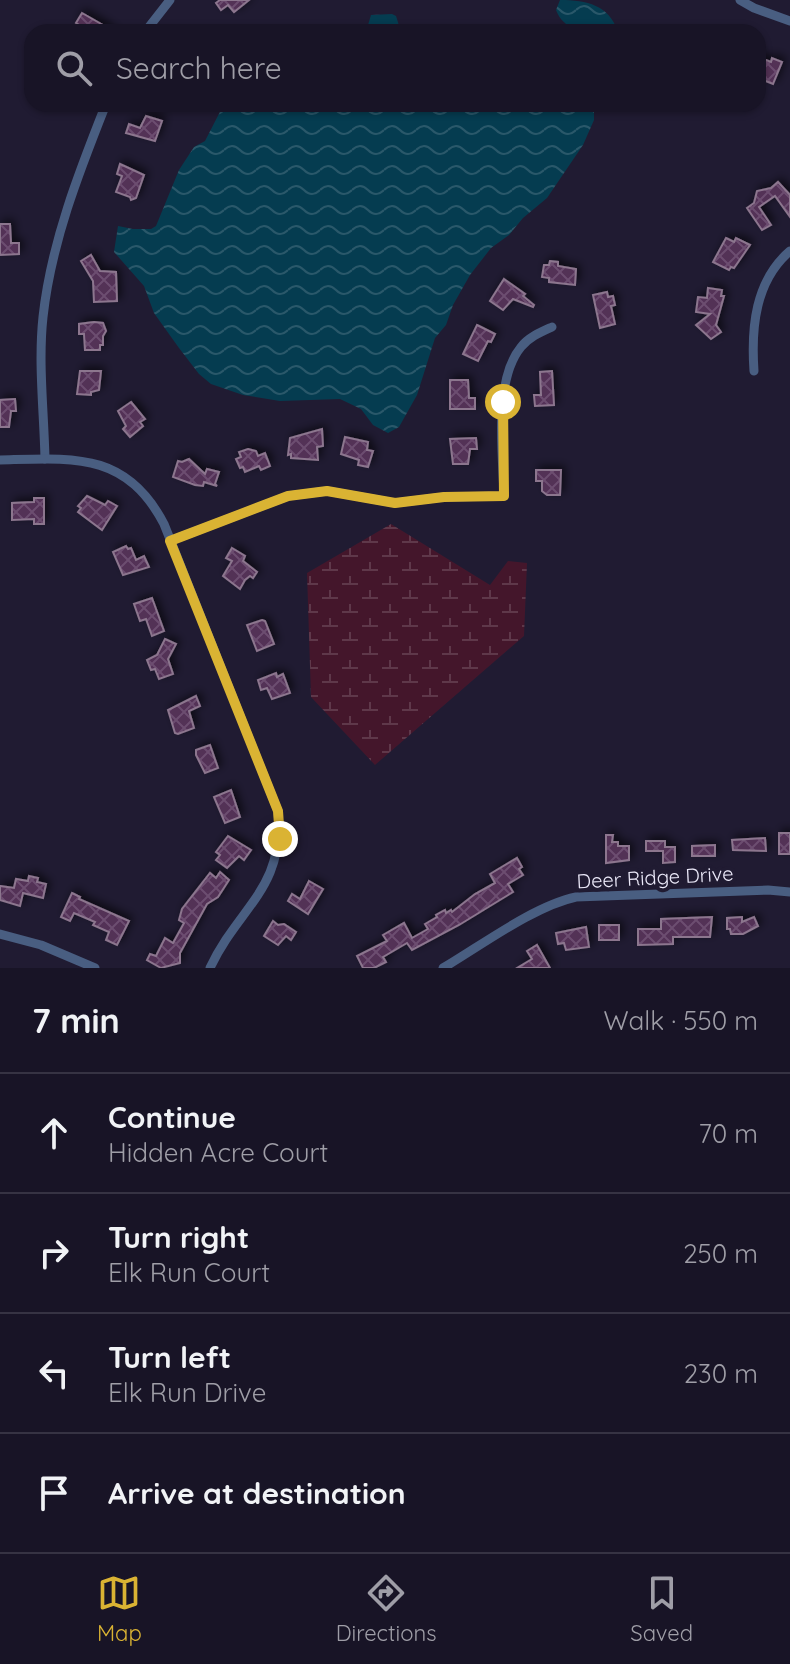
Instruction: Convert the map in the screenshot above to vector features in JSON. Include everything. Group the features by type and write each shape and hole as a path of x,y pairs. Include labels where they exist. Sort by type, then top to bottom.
{"street":[{"path":"151,24 170,0"},
{"path":"740,0 790,21"},
{"path":"45,459 42,346 49,281 60,230 103,112"},
{"path":"754,371 753,334 757,305 771,275 790,251"},
{"path":"170,541 288,496 308,492 327,491 395,503 444,497 504,496 503,402 511,362 521,346 552,327"},
{"path":"0,460 94,462 110,468 152,502 170,541 278,811 280,839 272,873 262,891 227,935 210,968"},
{"name":"Deer Ridge Drive","path":"443,968 562,900 768,890 790,892"},
{"path":"0,934 41,945 95,968"}],"green space":[{"path":"391,524 490,585 508,561 527,563 524,636 375,765 311,697 307,573"}],"water":[{"path":"560,0 588,3 603,10 614,24 567,24 556,10"},
{"path":"392,14 398,24 368,24 371,15"},
{"path":"220,112 594,112 594,120 583,145 547,198 491,248 470,275 446,325 435,338 417,395 399,427 388,433 373,425 361,409 340,399 280,401 243,395 211,384 179,348 154,313 144,286 114,252 118,226 151,229 156,226 179,170 194,147 205,141"}],"building":[{"path":"220,0 249,0 234,12 228,5 221,10 216,3"},
{"path":"82,13 101,24 78,24"},
{"path":"772,58 782,62 773,84 766,81 766,60 771,62"},
{"path":"146,116 162,121 155,141 126,133 129,124 140,128"},
{"path":"120,164 144,175 136,198 131,200 116,192 122,176 117,174"},
{"path":"778,182 790,195 790,217 775,196 759,207 771,225 762,230 747,208 754,203 757,191 771,188"},
{"path":"0,224 10,224 11,243 19,243 19,254 0,255"},
{"path":"726,238 734,242 736,238 750,245 734,268 729,270 713,262"},
{"path":"91,255 100,271 116,272 117,301 94,302 93,281 81,261"},
{"path":"550,261 558,262 558,266 576,269 575,285 549,282 549,278 542,277 544,265 549,265"},
{"path":"504,279 525,294 523,296 533,307 513,299 503,310 490,301"},
{"path":"708,288 722,290 721,296 724,296 716,325 721,332 711,339 696,325 710,314 696,312 698,297 707,298"},
{"path":"607,292 608,297 613,296 615,305 611,306 615,324 600,328 593,295"},
{"path":"103,323 106,331 103,345 100,345 100,350 85,350 84,334 79,334 79,324"},
{"path":"477,325 495,334 478,361 463,354"},
{"path":"80,371 101,371 99,390 91,392 91,395 77,394"},
{"path":"552,371 554,405 535,406 534,395 541,395 540,372"},
{"path":"450,380 468,380 469,398 475,398 475,409 450,409"},
{"path":"15,399 16,411 11,411 9,427 0,427 0,400"},
{"path":"131,402 145,419 140,422 143,426 130,437 123,429 126,426 118,411"},
{"path":"322,429 323,446 317,447 318,460 291,458 291,454 288,455 290,438"},
{"path":"345,437 368,442 367,450 373,451 368,467 358,465 359,460 341,454"},
{"path":"476,438 477,449 470,449 468,464 453,464 450,439"},
{"path":"248,449 256,451 258,456 265,453 270,466 261,470 259,466 245,472 236,459 241,457 239,452"},
{"path":"189,459 205,474 207,469 219,472 217,486 204,482 203,486 195,485 173,477 178,461"},
{"path":"536,470 561,470 560,495 547,495 542,491 542,481 536,481"},
{"path":"87,496 105,505 108,501 117,506 102,530 78,512 81,508 78,506"},
{"path":"34,498 44,498 44,524 34,524 34,519 12,520 12,503 34,502"},
{"path":"126,546 131,548 136,560 144,556 149,567 123,575 113,552"},
{"path":"232,548 245,556 243,561 257,572 253,578 250,576 245,580 240,589 223,576 232,561 226,558"},
{"path":"152,598 164,631 152,636 146,619 140,621 134,604"},
{"path":"262,620 274,644 257,651 247,625"},
{"path":"165,639 176,644 168,659 173,674 159,679 147,660 157,655"},
{"path":"276,673 277,677 283,674 290,693 272,699 267,688 261,690 258,680"},
{"path":"196,696 200,706 189,711 194,728 175,733 168,710"},
{"path":"210,745 218,768 205,773 196,750"},
{"path":"231,790 240,817 225,823 214,797"},
{"path":"779,833 790,833 790,854 779,854"},
{"path":"606,835 613,835 612,842 618,842 618,846 629,846 629,860 606,863"},
{"path":"228,836 251,850 244,860 239,856 227,868 216,860 220,855 216,852"},
{"path":"765,838 766,851 733,850 732,840"},
{"path":"646,841 665,841 665,847 675,847 675,862 663,863 663,851 646,851"},
{"path":"715,845 715,856 692,856 692,846"},
{"path":"517,858 523,875 508,884 513,892 412,950 407,943 383,957 386,962 374,968 363,968 357,956 387,941 383,935 404,923 412,938 428,929 425,924 436,915 445,910 446,913 452,912 495,883 490,874"},
{"path":"220,872 229,880 218,897 207,904 180,953 180,963 161,968 147,960 150,954 156,956 165,938 173,943 184,923 179,920 182,909 210,873 216,878"},
{"path":"29,876 46,884 43,898 23,893 20,906 0,900 0,886 14,888 16,879 28,881"},
{"path":"309,881 323,889 308,914 288,901 292,894 300,899"},
{"path":"72,893 129,921 117,945 106,940 109,932 93,925 95,922 74,913 70,921 61,917"},
{"path":"712,917 710,937 673,937 673,944 638,945 638,929 661,929 661,919"},
{"path":"742,917 742,922 754,917 758,926 743,934 731,934 727,929 727,918"},
{"path":"273,921 296,932 291,940 286,936 278,945 264,936"},
{"path":"599,925 619,925 619,940 599,940"},
{"path":"586,927 589,947 566,950 564,943 558,944 556,933"},
{"path":"537,945 550,968 517,968 532,959 527,951"}],"route":[{"path":"280,839 278,811 170,541 288,496 308,492 327,491 395,503 444,497 504,496 503,402"}]}
